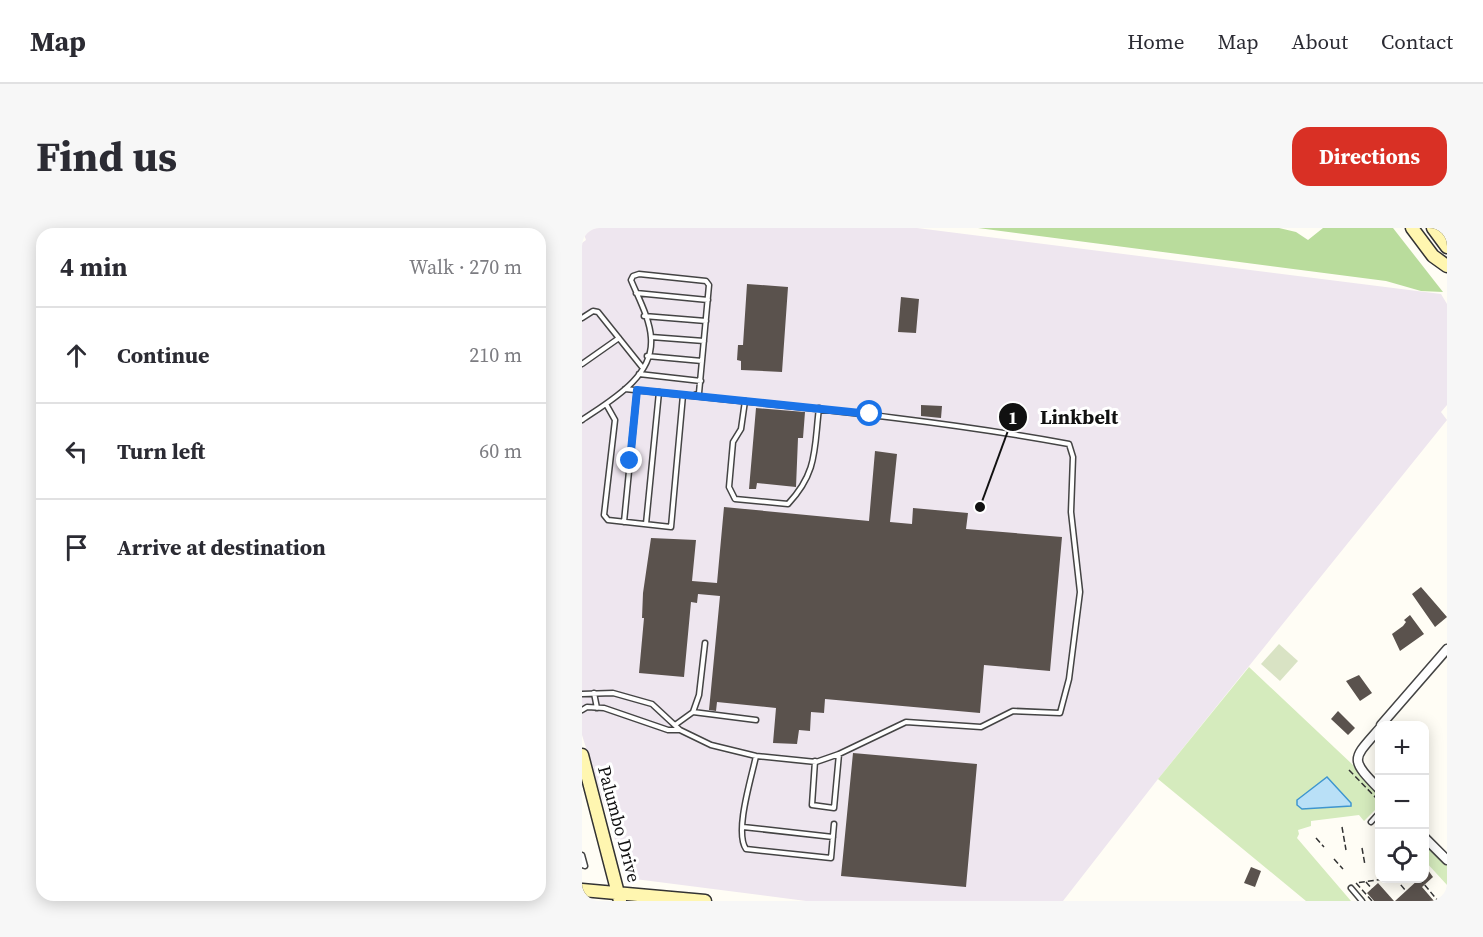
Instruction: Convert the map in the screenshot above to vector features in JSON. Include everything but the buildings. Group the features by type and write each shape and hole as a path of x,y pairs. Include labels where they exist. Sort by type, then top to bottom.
{"main road":[{"path":"1412,228 1433,256 1447,266"},
{"path":"1433,228 1447,247"},
{"name":"Palumbo Drive","path":"582,755 619,897"},
{"path":"582,890 619,897 705,901"}],"street":[{"path":"1385,721 1447,649"},
{"path":"1375,733 1361,749 1356,760 1358,768 1375,785"},
{"path":"1429,841 1447,860"}],"lane":[{"path":"582,420 625,389 639,374 647,356 651,337 631,280 633,276 639,274 701,279 709,285 701,381 699,393 693,396"},
{"path":"636,293 708,300"},
{"path":"582,318 593,310 598,312 642,367"},
{"path":"644,316 706,321"},
{"path":"651,337 704,341"},
{"path":"582,364 619,338"},
{"path":"647,356 702,361"},
{"path":"639,374 701,381"},
{"path":"582,694 613,693 652,704 680,730 711,745 756,756 815,761 839,754 906,722 981,727 1013,711 1060,713 1070,679 1080,592 1071,512 1073,457 1069,444 995,430 819,408 625,389"},
{"path":"624,522 637,390"},
{"path":"646,524 659,392"},
{"path":"606,404 615,420 604,515 608,520 670,527 683,395"},
{"path":"745,401 741,429 733,442 730,465 729,487 735,499 788,504 800,491 812,471 819,408"},
{"path":"675,725 693,712 699,695 705,643"},
{"path":"594,693 597,708"},
{"path":"582,710 597,708 668,729 680,730"},
{"path":"693,712 756,720"},
{"path":"815,761 812,805 834,808 839,754"},
{"path":"756,756 743,827 743,844 746,849 831,858 834,824"},
{"path":"1371,822 1375,818"},
{"path":"743,827 833,837"},
{"path":"582,855 585,866 582,866"},
{"path":"1351,888 1362,901"}],"path":[{"path":"1349,770 1375,797"},
{"path":"1342,827 1346,850"},
{"path":"1316,838 1324,847"},
{"path":"1362,848 1365,865"},
{"path":"1334,859 1343,869"},
{"path":"1354,880 1372,901"},
{"path":"1356,883 1375,880"},
{"path":"1367,881 1372,889"},
{"path":"1399,883 1406,891"},
{"path":"1422,883 1438,901"}],"shaded area":[{"path":"582,228 917,228 1441,294 1447,304 1447,405 1441,412 1447,420 1158,779 1063,901 806,901 627,878 582,735 582,243 586,240"}],"green space":[{"path":"978,228 1279,228 1296,232 1308,240 1323,228 1393,228 1443,292 1421,291 1386,281"},
{"path":"1279,644 1298,661 1280,681 1261,664"},
{"path":"1249,667 1353,765 1375,791 1375,810 1364,821 1359,815 1311,821 1311,826 1298,830 1297,838 1351,901 1306,901 1158,779"},
{"path":"1429,847 1447,865 1447,885 1429,865"}],"water":[{"path":"1327,777 1351,803 1351,806 1302,809 1297,805 1297,800"}],"place":[{"name":"Linkbelt","path":"980,507"}],"route":[{"path":"630,461 637,390 870,414"}]}
